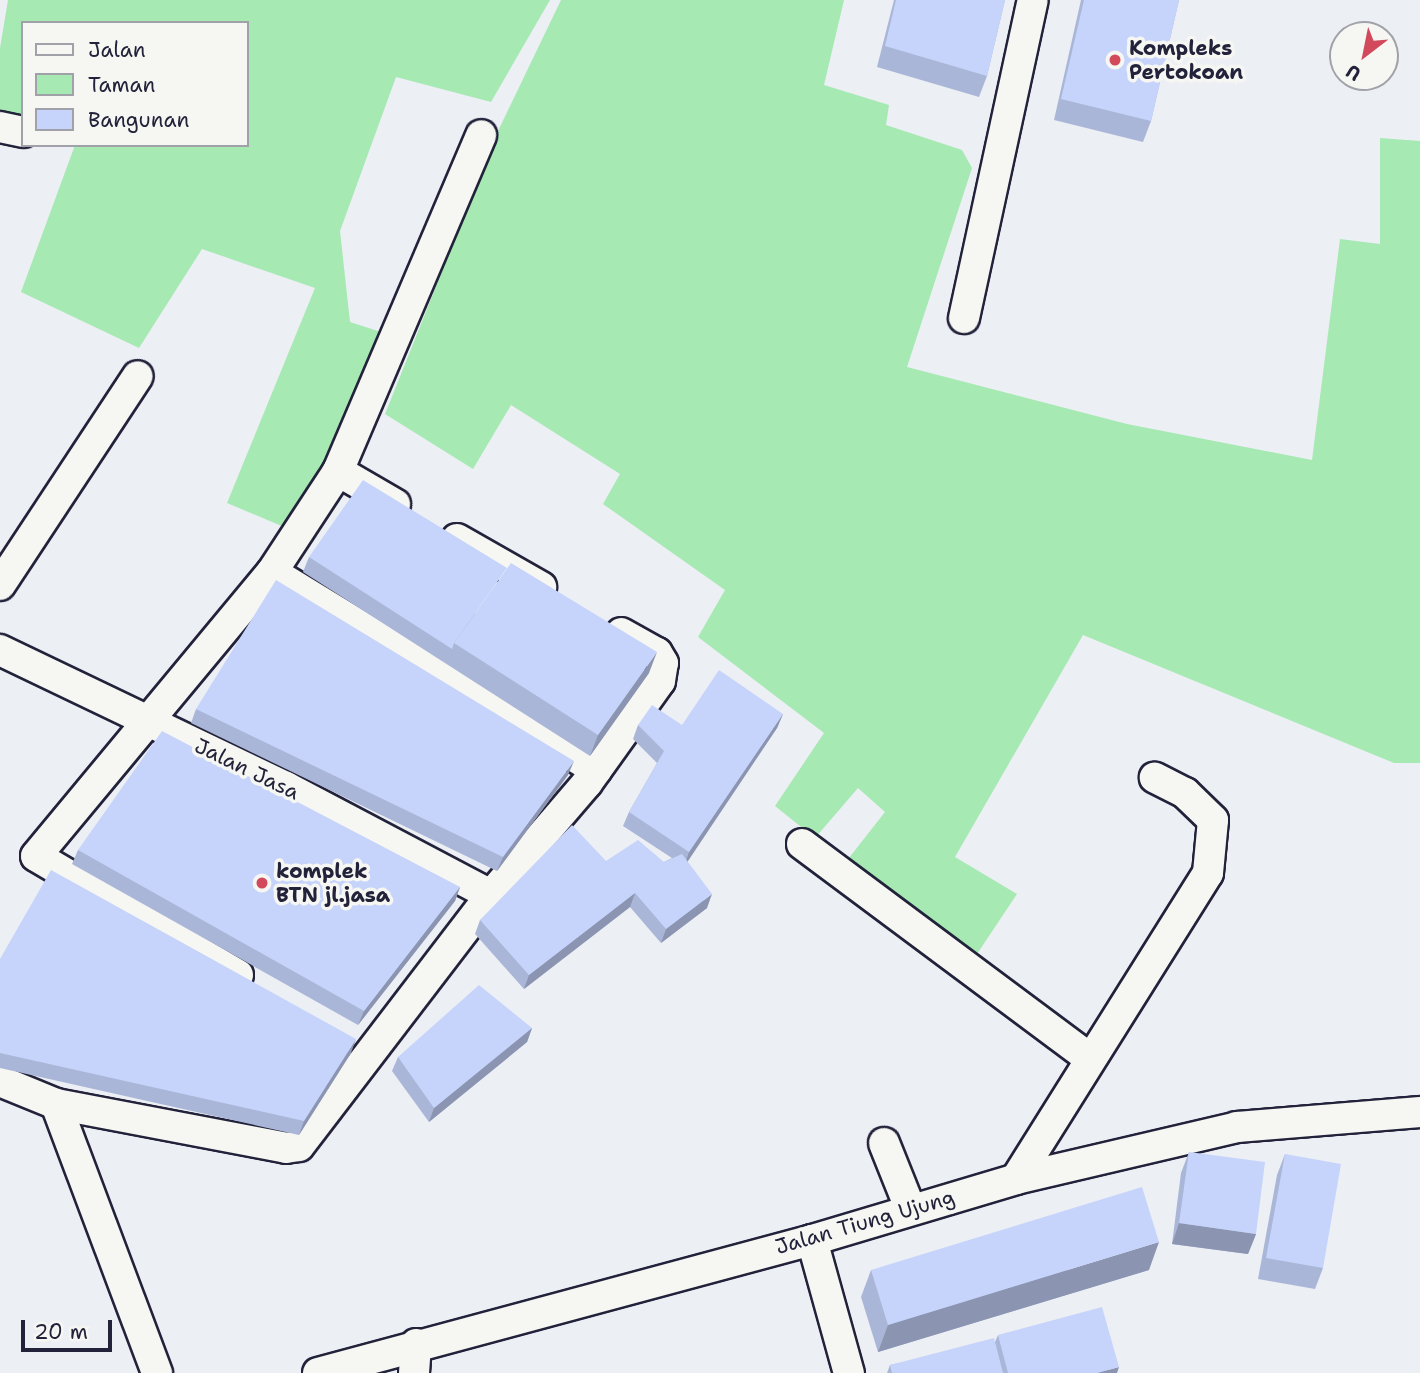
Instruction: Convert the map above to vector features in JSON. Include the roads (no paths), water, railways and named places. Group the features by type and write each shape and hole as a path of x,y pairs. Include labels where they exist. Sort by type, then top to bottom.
{"street":[{"path":"964,318 1033,0"},
{"path":"0,127 21,132"},
{"path":"265,991 36,856 272,572 338,471 481,135"},
{"path":"0,585 138,376"},
{"path":"338,471 562,599"},
{"path":"272,572 596,770"},
{"path":"0,1081 56,1104 286,1148 299,1146 310,1135 359,1046 596,770 664,675 657,653 598,619"},
{"name":"Jalan Jasa","path":"0,650 286,788 491,895"},
{"path":"1016,1179 1208,873 1213,820 1185,793 1155,778"},
{"path":"802,844 1090,1059"},
{"path":"56,1104 157,1373"},
{"name":"Jalan Tiung Ujung","path":"318,1373 415,1358 812,1240 910,1208 1016,1179 1237,1127 1419,1109"},
{"path":"884,1143 910,1208"},
{"path":"812,1240 849,1373"}],"place":[{"name":"Kompleks Pertokoan","path":"1115,60"},
{"name":"komplek BTN jl.jasa","path":"262,883"}]}
